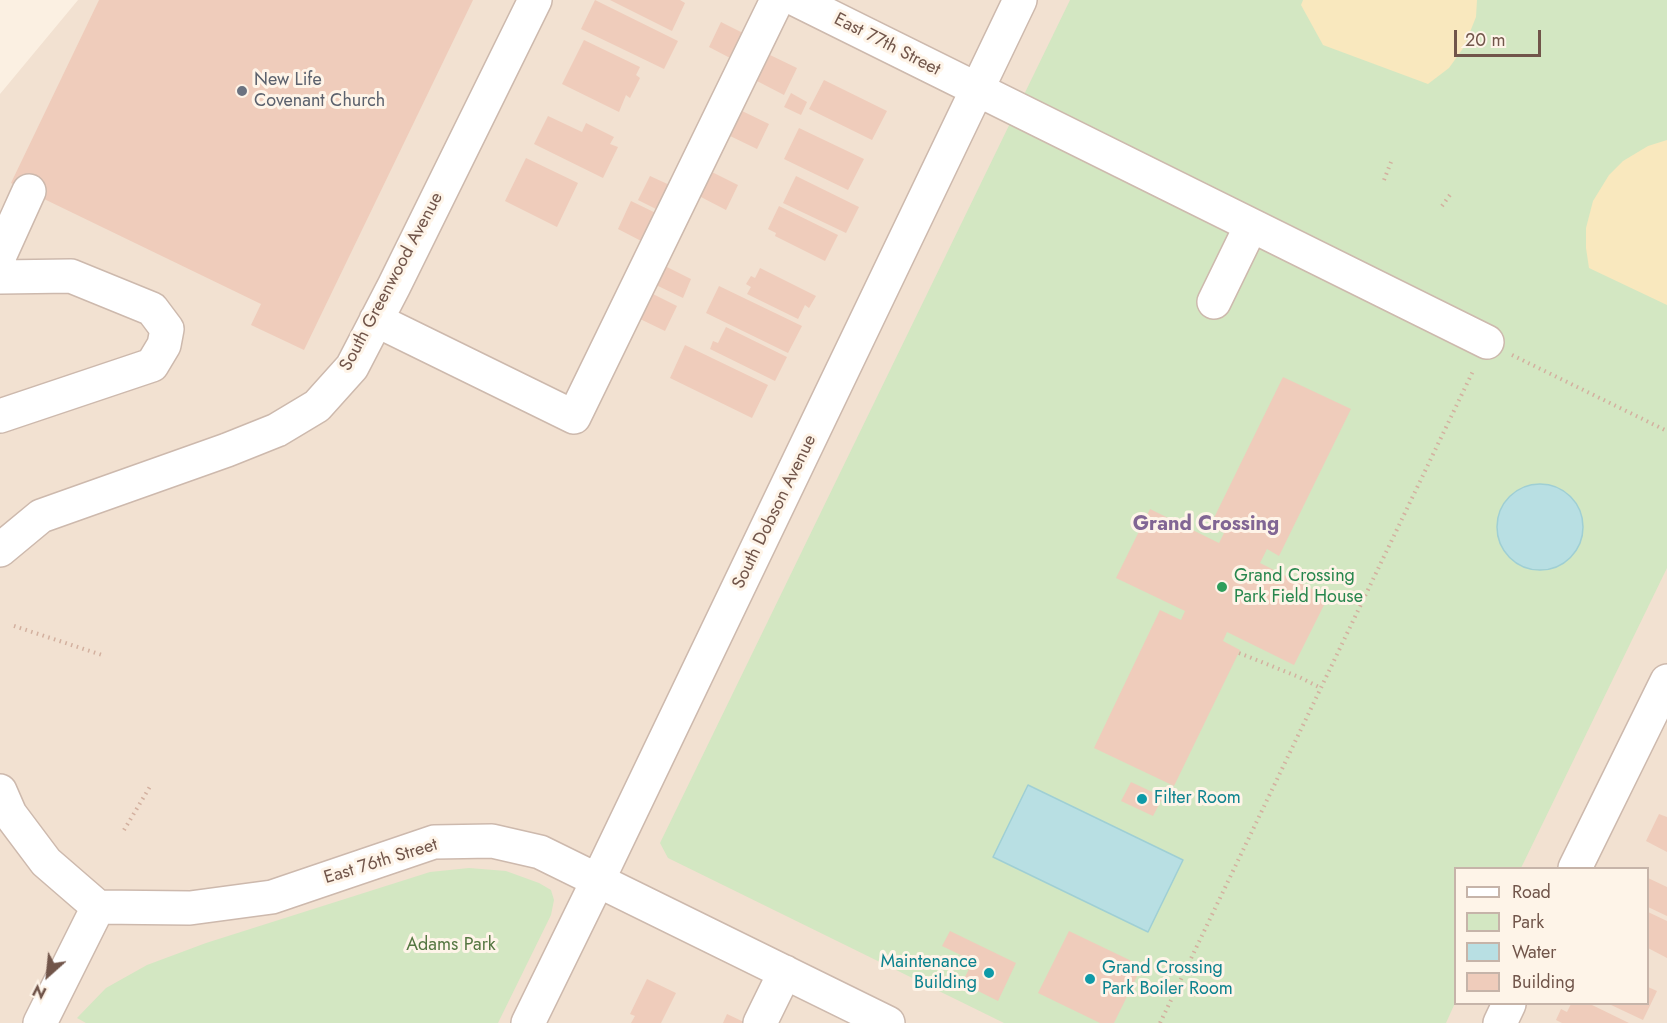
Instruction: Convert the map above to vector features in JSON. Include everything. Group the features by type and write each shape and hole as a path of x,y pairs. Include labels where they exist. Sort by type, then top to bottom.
{"street":[{"name":"South Greenwood Avenue","path":"0,550 41,516 227,450 277,430 317,406 352,366 535,0"},
{"path":"376,320 574,417 777,0"},
{"name":"East 77th Street","path":"797,0 1487,342"},
{"name":"South Dobson Avenue","path":"528,1023 1020,0"},
{"path":"0,255 29,191"},
{"path":"1214,302 1251,226"},
{"path":"0,277 71,276 152,309 167,329 164,345 152,365 0,416"},
{"path":"1575,867 1667,681"},
{"path":"0,790 10,814 46,862 98,907 40,1023"},
{"name":"East 76th Street","path":"98,907 190,908 272,897 434,842 492,841 540,852 888,1023"},
{"path":"760,1023 785,972"},
{"path":"1500,1023 1509,1005"}],"path":[{"path":"1384,180 1391,162"},
{"path":"1442,206 1452,192"},
{"path":"1160,1023 1487,342 1667,430"},
{"path":"15,626 102,655"},
{"path":"1239,652 1321,688"},
{"path":"124,830 151,785"}],"shaded area":[{"path":"78,0 1667,0 1667,1023 0,1023 0,94"}],"green space":[{"path":"1070,0 1667,0 1667,568 1521,867 1454,867 1454,1005 1446,1023 1004,1023 668,858 660,843"},
{"name":"Adams Park","path":"469,868 506,871 539,883 551,890 554,900 551,915 498,1023 86,1023 77,1018 106,988 147,965 206,943 430,872"}],"sand":[{"path":"1303,0 1477,0 1476,17 1464,47 1449,68 1428,84 1323,45 1301,5"},
{"path":"1667,140 1667,305 1589,268 1586,228 1593,201 1609,175 1623,161 1648,146"}],"water":[{"path":"1540,484 1564,491 1576,503 1583,527 1576,551 1564,563 1540,570 1516,563 1504,551 1497,527 1504,503 1516,491"},
{"path":"1028,785 1183,860 1148,932 993,857"}],"building":[{"name":"New Life Covenant Church","path":"99,0 473,0 304,350 251,325 261,304 11,183"},
{"path":"595,0 678,41 664,69 581,29"},
{"path":"610,0 680,0 685,3 672,31"},
{"path":"721,22 745,34 732,59 709,47"},
{"path":"584,40 640,67 636,75 640,78 630,98 626,95 619,112 562,84"},
{"path":"770,55 797,68 784,95 757,81"},
{"path":"824,80 887,111 872,140 809,109"},
{"path":"791,93 807,102 801,115 784,107"},
{"path":"740,110 769,124 757,149 728,135"},
{"path":"548,116 582,132 586,123 614,137 610,144 618,147 603,178 534,144"},
{"path":"799,128 864,159 848,190 784,159"},
{"path":"526,158 578,183 557,227 505,201"},
{"path":"710,171 738,185 726,210 699,196"},
{"path":"650,176 674,187 662,212 638,200"},
{"path":"796,176 859,207 846,233 783,203"},
{"path":"631,201 660,215 647,244 618,229"},
{"path":"779,206 838,235 825,261 775,236 776,233 768,229"},
{"path":"665,266 691,279 683,298 656,285"},
{"path":"760,268 816,296 809,308 805,305 798,319 747,294 751,287 746,284 751,276 755,278"},
{"path":"719,286 802,326 788,353 706,313"},
{"path":"651,293 677,306 665,331 638,318"},
{"path":"726,327 787,357 775,381 710,349 713,341 718,343"},
{"path":"685,345 768,385 752,418 670,378"},
{"name":"Grand Crossing Park Field House","path":"1283,377 1351,409 1279,556 1267,549 1260,563 1328,597 1294,665 1227,632 1223,641 1240,650 1174,786 1094,748 1160,610 1181,620 1185,611 1116,578 1150,509 1219,543 1224,533 1210,526"},
{"name":"Filter Room","path":"1131,782 1163,797 1153,816 1121,801"},
{"path":"1659,814 1667,817 1667,852 1646,841"},
{"path":"1649,878 1667,887 1667,916 1649,907"},
{"path":"1649,912 1667,921 1667,958 1649,949"},
{"name":"Maintenance Building","path":"950,931 1016,963 998,1001 962,983 973,961 942,946"},
{"name":"Grand Crossing Park Boiler Room","path":"1069,931 1142,966 1114,1023 1100,1023 1038,993"},
{"path":"647,979 676,993 661,1023 631,1023 635,1016 630,1014"},
{"path":"1649,987 1657,991 1643,1020 1611,1005 1649,1005"},
{"path":"1570,1005 1592,1005 1629,1023 1562,1023 1556,1020 1561,1009 1567,1012"},
{"path":"727,1014 746,1023 723,1023"}],"place":[{"name":"New Life Covenant Church","path":"242,91"},
{"name":"Grand Crossing Park Field House","path":"1222,587"},
{"name":"Filter Room","path":"1142,799"},
{"name":"Maintenance Building","path":"989,973"},
{"name":"Grand Crossing Park Boiler Room","path":"1090,979"}],"district":[{"name":"Grand Crossing","path":"1206,525"}]}
